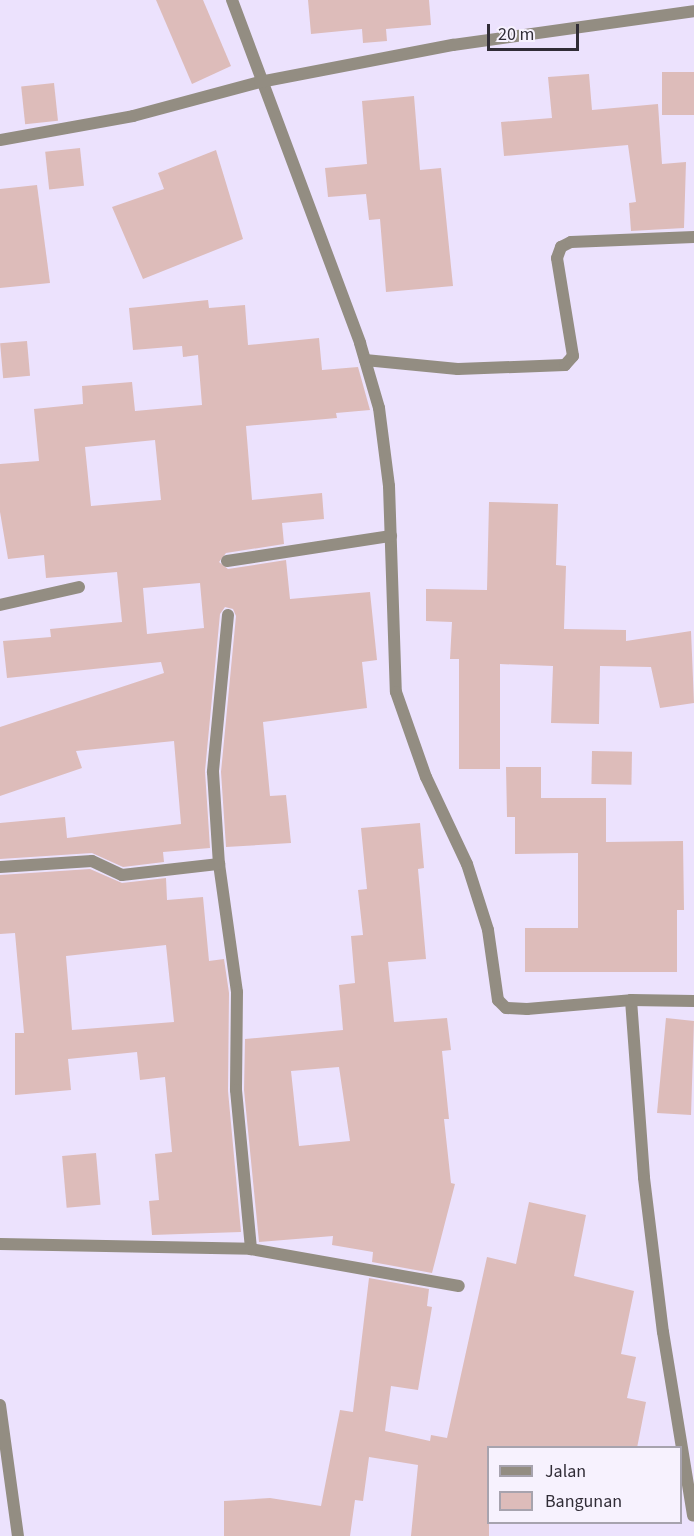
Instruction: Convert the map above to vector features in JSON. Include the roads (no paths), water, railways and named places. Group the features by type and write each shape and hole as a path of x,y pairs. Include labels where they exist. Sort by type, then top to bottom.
{"street":[{"path":"232,0 260,82 365,360 385,444 391,536 396,692 426,777 467,864 488,930 498,1000 506,1008 527,1009 631,1000 694,1001"},
{"path":"0,140 133,116 260,82 453,45 694,11"},
{"path":"365,360 458,369 566,365 573,356 557,258 561,247 571,242 694,237"},
{"path":"227,561 391,536"},
{"path":"0,605 79,587"},
{"path":"228,615 213,772 219,864 237,992 236,1090 251,1249"},
{"path":"0,867 92,861 122,875 219,864"},
{"path":"631,1000 646,1202 693,1516"},
{"path":"0,1244 251,1249 459,1286"},
{"path":"0,1405 18,1536"}]}
